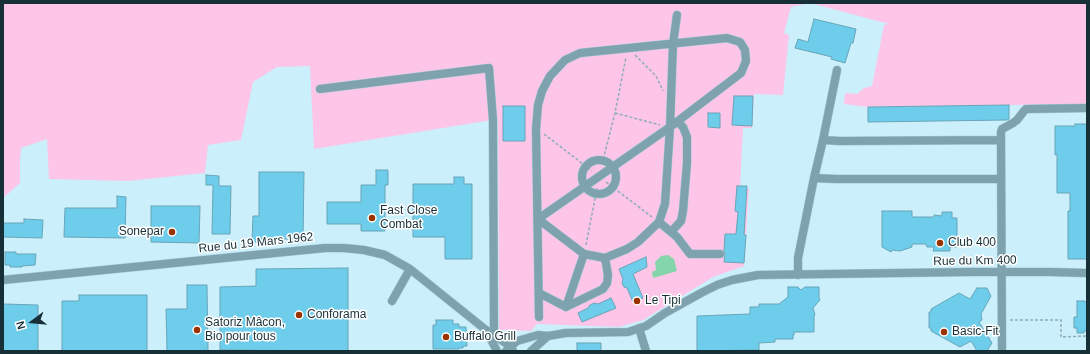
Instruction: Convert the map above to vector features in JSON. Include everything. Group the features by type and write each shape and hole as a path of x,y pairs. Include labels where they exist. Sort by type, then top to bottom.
{"street":[{"path":"538,219 584,254 605,258 628,249 638,242 659,222 665,197 670,128 673,44 677,14"},
{"path":"538,219 670,128 741,73 746,61 745,50 740,42 727,38 580,53 565,60 550,76 542,91 538,105 536,129 539,317"},
{"path":"320,89 489,68 493,120 494,336"},
{"path":"798,275 798,258 836,70"},
{"path":"1002,351 1002,129 1014,123 1026,109 1087,108"},
{"path":"671,232 681,221 687,163 687,137 683,127 678,122"},
{"path":"823,140 1001,140"},
{"path":"604,160 614,167 617,178 616,183 606,194 596,194 585,187 582,182 582,177 586,166 589,163 604,160"},
{"path":"814,178 1001,179"},
{"path":"659,222 677,237 690,254 720,254"},
{"name":"Rue du 19 Mars 1962","path":"3,280 332,248 364,250 385,255 410,269 510,349"},
{"path":"566,306 584,254"},
{"path":"566,306 603,289 607,283 608,275 605,258"},
{"path":"392,302 410,269"},
{"name":"Rue du Km 400","path":"510,349 517,341 538,335 548,336 566,333 628,332 646,326 701,292 732,280 758,275 1002,272 1087,274"},
{"path":"539,293 566,306"},
{"path":"639,328 646,351"},
{"name":"Rue du 19 Mars 1962","path":"486,330 497,351"},
{"path":"531,351 548,336"}],"path":[{"path":"628,48 656,76 665,94"},
{"path":"584,254 599,177 615,112 628,48"},
{"path":"615,112 670,128"},
{"path":"1002,320 1061,320 1061,337 1087,336"}],"shaded area":[{"path":"3,3 810,3 791,7 784,33 789,35 783,95 754,94 752,128 743,128 740,188 749,189 744,266 713,277 643,320 619,327 537,324 531,331 499,330 498,119 314,149 310,66 277,67 253,82 241,140 208,145 205,173 128,181 49,179 47,139 21,148 20,183 3,198"},
{"path":"810,3 1087,3 1087,104 868,107 844,104 845,93 857,94 864,88 872,86 884,25 889,24"},
{"path":"668,255 674,259 677,271 653,278 652,272 656,270 655,262 661,256"}],"building":[{"path":"814,19 856,29 853,43 851,43 845,63 831,59 832,57 795,48 798,39 808,42"},
{"path":"734,96 753,96 752,126 732,125"},
{"path":"1009,105 1009,119 1007,120 868,122 868,107"},
{"path":"503,106 525,106 525,141 503,141"},
{"path":"708,113 720,113 720,128 708,127"},
{"path":"1075,124 1087,124 1087,259 1068,259 1068,211 1070,211 1070,193 1057,193 1055,126 1075,126"},
{"path":"376,170 388,170 388,185 385,185 385,231 361,231 361,224 327,224 327,202 361,202 361,185 376,185"},
{"path":"259,172 304,172 303,239 261,239 261,242 252,242 253,216 259,216"},
{"path":"206,175 219,176 219,186 231,186 230,234 212,234 213,185 206,185"},
{"path":"454,177 464,177 464,184 472,184 472,259 445,259 445,237 413,237 413,184 454,184"},
{"path":"737,186 747,186 744,263 724,262 725,234 736,234 738,212 735,211"},
{"path":"117,196 126,197 125,238 64,237 65,208 117,208"},
{"path":"151,206 200,206 199,243 151,242"},
{"path":"882,211 912,211 912,217 934,217 934,215 942,216 942,212 952,212 952,218 957,218 957,247 950,247 950,251 933,251 934,247 927,247 926,244 912,244 912,247 900,251 892,250 891,252 882,247"},
{"path":"24,219 43,220 42,238 3,237 3,223 24,223"},
{"path":"5,252 16,252 16,254 36,254 35,265 10,267 10,265 5,265"},
{"path":"646,257 647,267 633,274 643,298 633,302 627,288 624,287 622,283 623,279 619,269"},
{"path":"348,268 348,351 220,350 220,287 256,286 256,269"},
{"name":"Satoriz Mâcon, Bio pour tous","path":"187,285 207,285 208,351 167,351 166,309 187,309"},
{"path":"788,287 798,287 801,290 805,287 819,287 820,300 813,308 815,315 814,332 794,332 793,339 775,339 775,342 759,343 759,350 697,351 697,316 750,314 750,307 759,307 759,304 779,304 788,297"},
{"path":"977,288 987,288 991,296 981,314 982,320 979,322 992,343 987,351 977,351 971,341 960,347 931,331 931,328 929,328 929,312 931,312 931,309 959,293 970,299"},
{"path":"79,295 147,295 147,351 62,351 62,301 79,301"},
{"path":"611,298 616,308 582,322 578,313 594,303 598,304"},
{"path":"1077,301 1087,302 1087,331 1084,331 1084,333 1077,333 1077,328 1074,328 1074,317 1077,317"},
{"path":"3,304 38,305 38,351 3,351"},
{"name":"Buffalo Grill","path":"436,320 453,320 453,324 459,324 459,327 466,327 467,346 463,346 463,348 459,349 433,349 433,325 436,325"},
{"path":"577,343 601,343 601,351 577,351"}],"place":[{"name":"Fast Close Combat","path":"372,218"},
{"name":"Sonepar","path":"172,232"},
{"name":"Club 400","path":"940,243"},
{"name":"Le Tipi","path":"637,301"},
{"name":"Conforama","path":"299,315"},
{"name":"Satoriz Mâcon, Bio pour tous","path":"197,330"},
{"name":"Basic-Fit","path":"944,332"},
{"name":"Buffalo Grill","path":"446,337"}]}
